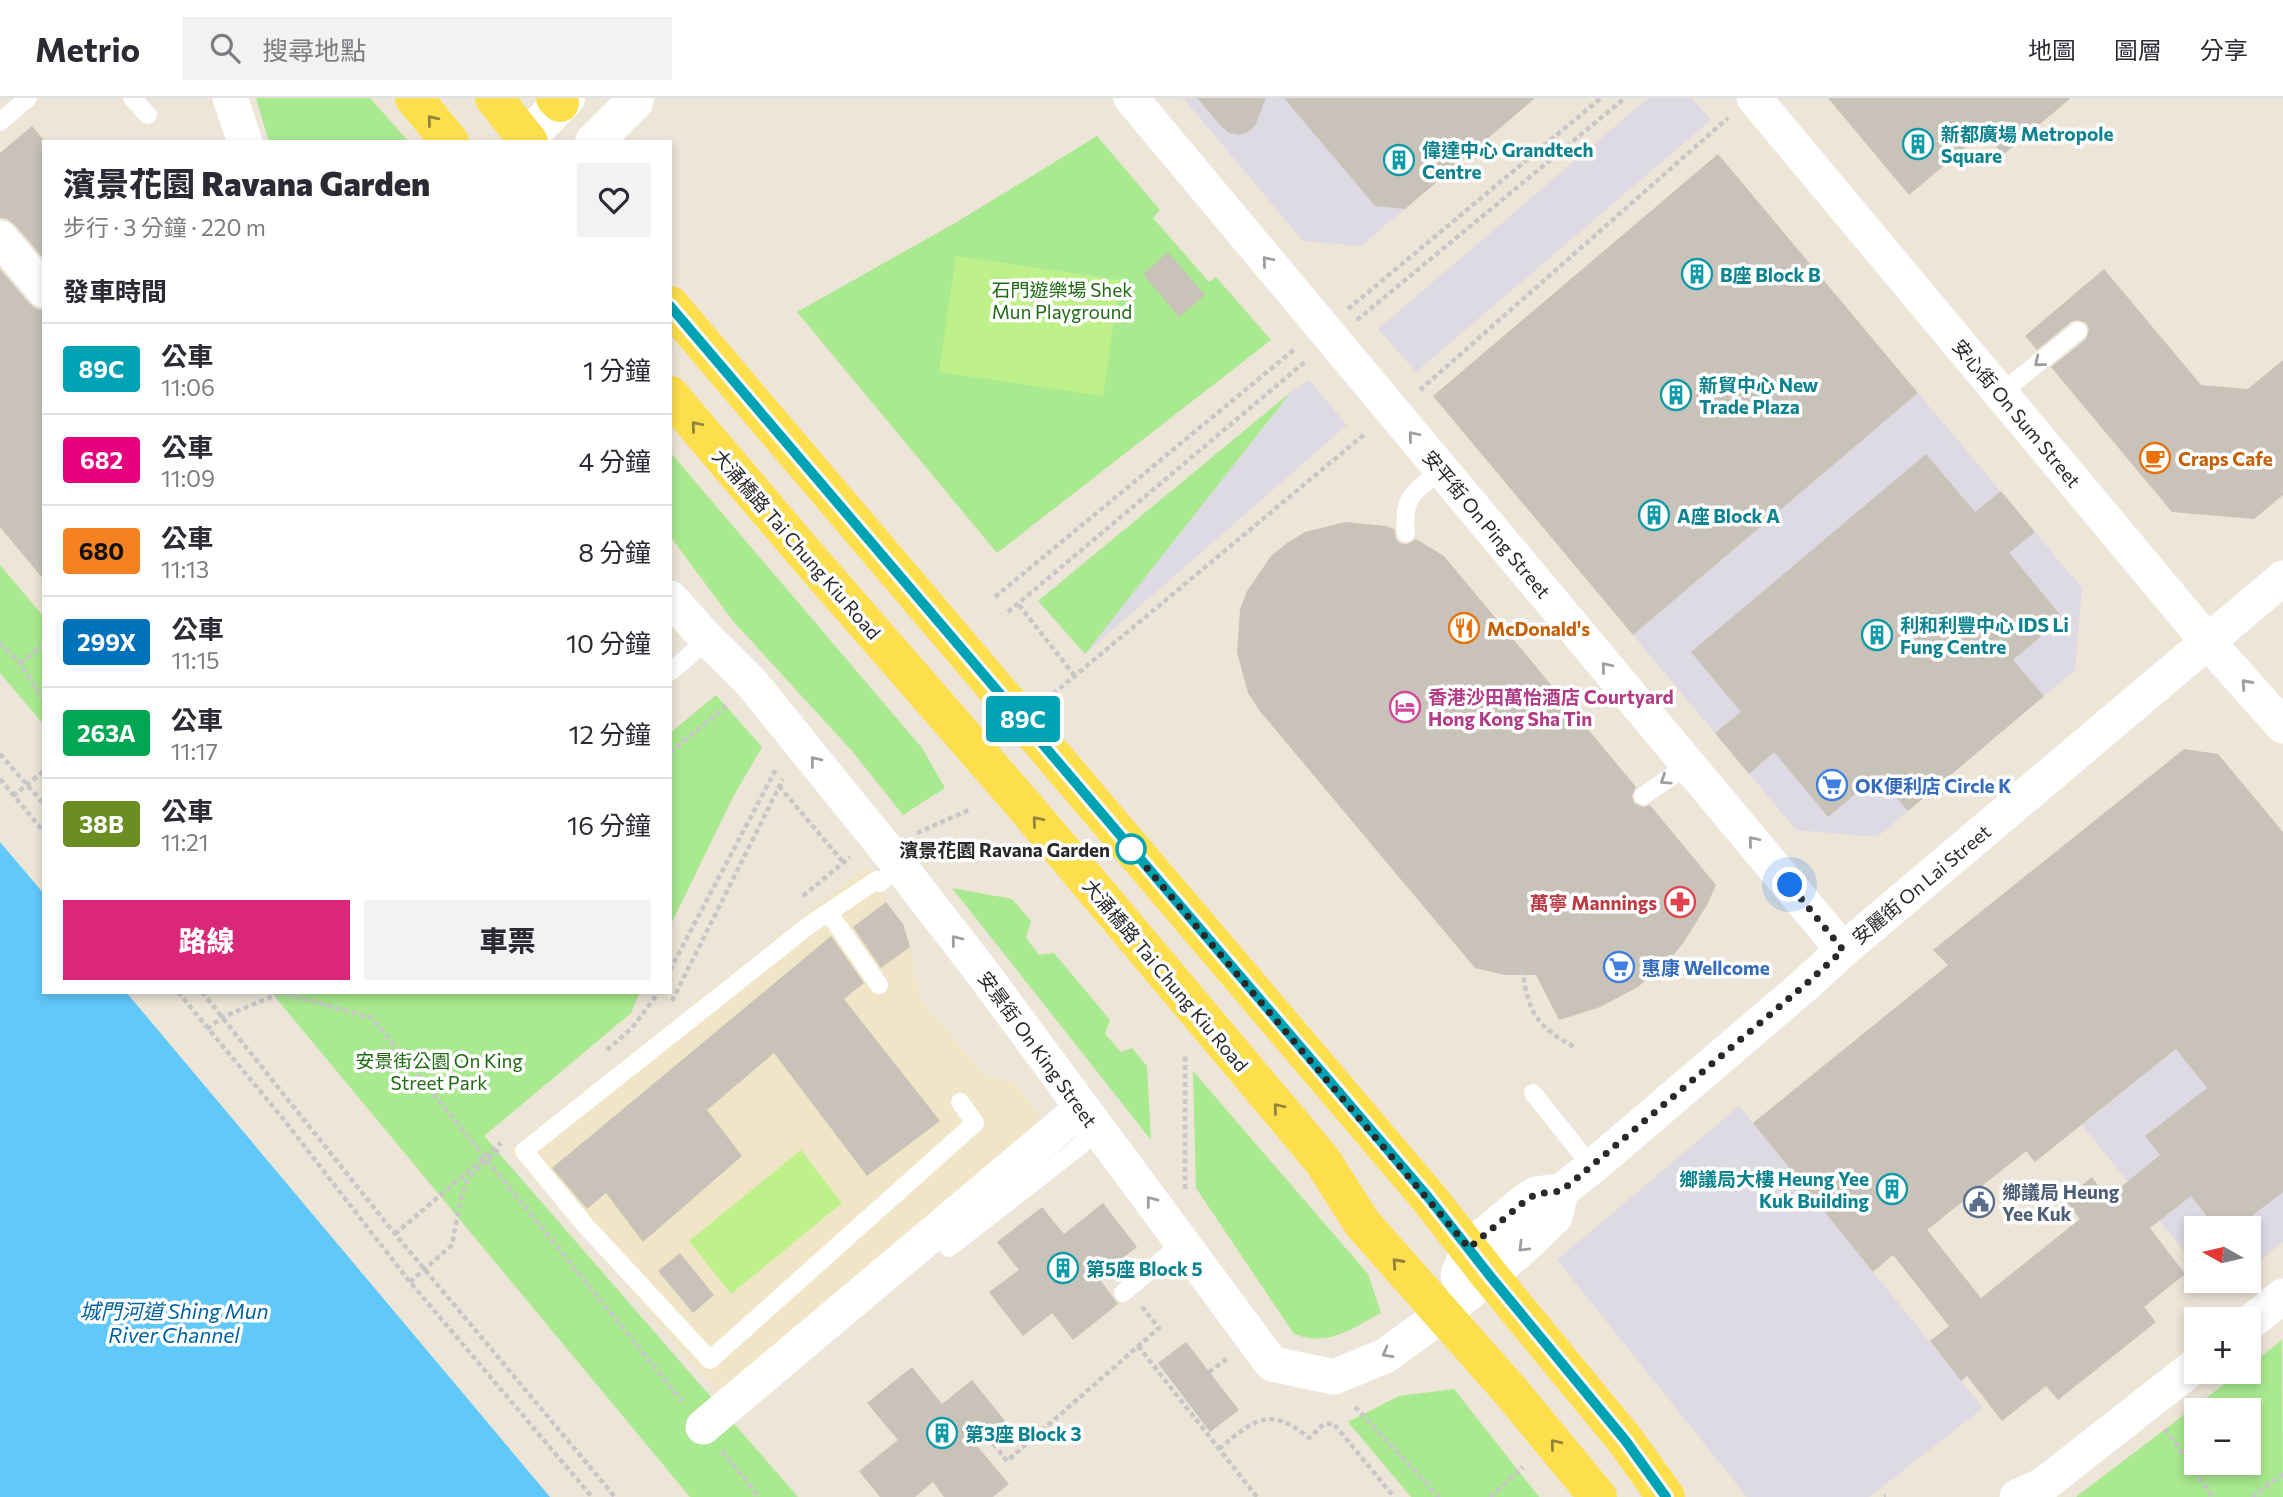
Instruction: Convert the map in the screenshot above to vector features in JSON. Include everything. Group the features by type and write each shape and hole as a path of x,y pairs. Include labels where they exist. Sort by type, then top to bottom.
{"main road":[{"path":"414,98 448,140"},
{"path":"494,98 525,140"},
{"path":"672,308 1479,1262 1625,1440 1666,1497"},
{"name":"大涌橋路 Tai Chung Kiu Road","path":"672,397 1030,812 1322,1160 1362,1223 1598,1497"}],"street":[{"path":"230,98 244,140"},
{"path":"596,140 635,98"},
{"name":"安平街 On Ping Street","path":"1131,98 1843,950"},
{"name":"安心街 On Sum Street","path":"1754,98 2208,642 2283,726"},
{"path":"527,140 560,100"},
{"path":"0,238 42,288"},
{"name":"安麗街 On Lai Street","path":"1443,1314 1479,1262 1555,1217 1561,1191 2283,578"},
{"name":"安景街 On King Street","path":"672,599 904,851 978,967 1272,1364 1334,1377 1385,1356 1443,1314"},
{"path":"703,1427 1090,1118"},
{"path":"2261,1313 2283,1296"},
{"path":"2017,1497 2043,1485 2184,1374"}],"lane":[{"path":"0,122 28,98"},
{"path":"132,98 148,115"},
{"path":"2001,393 2078,331"},
{"path":"1406,533 1406,509 1410,495 1442,470"},
{"path":"672,670 708,640"},
{"path":"1643,796 1688,765"},
{"path":"904,851 880,883 877,880 808,926 524,1152 585,1225 710,1360 975,1122 960,1102"},
{"path":"830,913 879,985"},
{"path":"1533,1093 1592,1167"},
{"path":"949,1248 1075,1150 1090,1118"},
{"path":"1125,1291 1182,1243"}],"path":[{"path":"1019,605 1074,675"},
{"path":"0,643 20,663 42,698"},
{"path":"20,663 42,646"},
{"path":"672,750 730,704"},
{"path":"0,754 42,802"},
{"path":"672,966 776,769"},
{"path":"13,796 42,773"},
{"path":"0,779 42,830"},
{"path":"671,1002 783,779"},
{"path":"779,786 843,862"},
{"path":"904,851 971,809"},
{"path":"1522,969 1527,999 1534,1016 1555,1037 1576,1048"},
{"path":"180,994 284,1120 410,1282 592,1497"},
{"path":"204,994 395,1234 615,1497"},
{"path":"207,1029 223,1017 276,994"},
{"path":"282,994 372,1017 759,1497"},
{"path":"1185,1052 1185,1197"},
{"path":"988,1437 1007,1461 1158,1328 1125,1291"},
{"path":"1138,1346 1257,1497"},
{"path":"1209,1372 1231,1355"},
{"path":"1355,1407 1439,1497"},
{"path":"1219,1449 1248,1424 1263,1418 1279,1419 1294,1425 1309,1438 1324,1424 1334,1424 1394,1497"},
{"path":"2162,1426 2213,1497"},
{"path":"1490,1497 1523,1467"},
{"path":"2252,1497 2283,1474"}],"shaded area":[{"name":"偉達中心 Grandtech Centre","path":"1183,98 1535,98 1361,246 1303,241"},
{"path":"1648,98 1692,98 1711,120 1416,372 1378,329"},
{"path":"1309,380 1347,425 1085,654 1291,392"},
{"name":"利和利豐中心 IDS Li Fung Centre","path":"1918,393 2082,588 2075,670 1877,837 1796,830 1633,635"},
{"path":"866,867 877,880 886,902 903,924 920,999 987,1077 1015,1082 1049,1130 721,1396 509,1150"},
{"path":"2283,963 2283,1242 2261,1259 2261,1216 2184,1216 2184,1251 2082,1125"},
{"path":"1739,1106 1983,1408 1869,1497 1747,1497 1557,1260"}],"green space":[{"path":"256,98 370,98 407,140 268,140"},
{"name":"石門遊樂場 Shek Mun Playground","path":"1097,136 1160,210 1153,218 1209,282 1216,277 1271,340 997,553 797,312 955,223"},
{"path":"956,256 1120,280 1103,396 939,372"},
{"path":"1291,392 1085,654 1038,601"},
{"path":"672,454 922,748 945,788 903,815 852,751 733,621 672,539"},
{"path":"0,565 42,615 42,723 0,673"},
{"path":"716,695 762,747 733,797 672,922 672,731"},
{"path":"952,888 1012,899 1031,921 1026,938 1039,955 1054,953 1110,1020 1105,1034 1121,1052 1132,1048 1147,1066 1151,1140"},
{"name":"安景街公園 On King Street Park","path":"273,994 639,994 631,1013 484,1136 798,1497 690,1497"},
{"path":"1193,1071 1368,1274 1381,1313 1329,1337 1294,1334 1196,1188"},
{"path":"801,1150 842,1203 731,1294 689,1241"},
{"path":"2282,1340 2283,1497 2076,1497 2184,1415 2184,1475 2261,1475 2261,1398 2206,1398 2224,1384 2261,1384 2261,1357"},
{"path":"1454,1389 1539,1497 1411,1497 1348,1422 1399,1396"}],"water":[{"name":"城門河道 Shing Mun River Channel","path":"0,842 42,892 42,994 128,994 550,1497 0,1497"}],"building":[{"path":"1197,98 1266,98 1255,126 1239,135 1229,133 1222,127"},
{"name":"偉達中心 Grandtech Centre","path":"1284,98 1535,98 1405,209 1375,206"},
{"name":"新都廣場 Metropole Square","path":"1828,98 2071,98 2003,155 1984,132 1909,195"},
{"path":"32,126 44,140 42,257 15,225 0,218 0,153"},
{"name":"新貿中心 New Trade Plaza","path":"1718,154 1918,393 1633,635 1433,396"},
{"path":"1168,252 1205,295 1179,317 1143,274"},
{"path":"0,269 29,303 42,310 42,578 0,527"},
{"path":"2104,269 2201,385 2248,389 2283,360 2283,495 2254,519 2172,512 2051,367 2086,339 2089,330 2086,323 2077,320 2071,322 2037,350 2025,336"},
{"name":"利和利豐中心 IDS Li Fung Centre","path":"1926,454 1975,512 2001,491 2035,532 2009,553 2063,618 2013,660 2044,696 1908,811 1878,775 1828,817 1774,752 1749,774 1715,733 1741,712 1691,652"},
{"name":"香港沙田萬怡酒店 Courtyard Hong Kong Sha Tin","path":"1345,522 1386,526 1394,529 1396,539 1400,543 1407,544 1416,539 1444,556 1636,787 1632,796 1634,803 1643,807 1650,805 1716,885 1684,942 1671,958 1638,987 1600,1007 1559,1020 1536,975 1505,975 1475,968 1259,710 1248,693 1237,652 1240,610 1247,591 1271,556 1287,543 1305,532"},
{"path":"2184,749 2218,754 2283,832 2283,1192 2252,1216 2207,1216 2191,1196 2150,1228 2184,1273 2144,1307 2156,1322 2058,1400 2046,1386 2002,1421 1967,1376 1961,1381 1930,1341 1949,1326 1893,1255 1873,1272 1753,1123 1948,965 1933,950","holes":["2176,1049 2207,1088 2145,1136 2160,1155 2107,1198 2092,1177 2064,1199 2080,1219 1981,1298 1927,1230 2026,1151 2035,1162"]},
{"path":"886,902 903,924 910,947 881,968 853,927"},
{"path":"831,936 864,983 844,999 940,1121 867,1176 774,1053 707,1110 742,1156 643,1242 606,1193 587,1209 552,1168"},
{"name":"第5座 Block 5","path":"1103,1203 1137,1247 1098,1277 1118,1304 1073,1340 1052,1313 1023,1336 989,1292 1019,1270 997,1242 1042,1207 1064,1234"},
{"path":"680,1253 714,1295 693,1313 658,1271"},
{"path":"1186,1342 1239,1410 1210,1432 1158,1363"},
{"name":"第3座 Block 3","path":"912,1367 942,1404 972,1380 1006,1422 977,1446 1009,1484 993,1497 944,1497 933,1482 915,1497 880,1497 859,1471 898,1440 867,1403"}],"bus line":[{"name":"89C","path":"672,308 1428,1197 1625,1440 1666,1497"}],"place":[{"name":"新都廣場 Metropole Square","path":"1918,144"},
{"name":"偉達中心 Grandtech Centre","path":"1399,160"},
{"name":"B座 Block B","path":"1697,274"},
{"name":"新貿中心 New Trade Plaza","path":"1676,395"},
{"name":"Craps Cafe","path":"2155,458"},
{"name":"A座 Block A","path":"1654,515"},
{"name":"McDonald's","path":"1464,628"},
{"name":"利和利豐中心 IDS Li Fung Centre","path":"1877,635"},
{"name":"香港沙田萬怡酒店 Courtyard Hong Kong Sha Tin","path":"1405,707"},
{"name":"OK便利店 Circle K","path":"1832,785"},
{"name":"濱景花園 Ravana Garden","path":"1131,849"},
{"name":"萬寧 Mannings","path":"1680,902"},
{"name":"惠康 Wellcome","path":"1619,967"},
{"name":"鄉議局大樓 Heung Yee Kuk Building","path":"1892,1189"},
{"name":"鄉議局 Heung Yee Kuk","path":"1979,1202"},
{"name":"第5座 Block 5","path":"1063,1268"},
{"name":"第3座 Block 3","path":"942,1433"}],"route":[{"path":"1131,849 1469,1248 1536,1194 1561,1191 1843,950 1790,885"}]}
